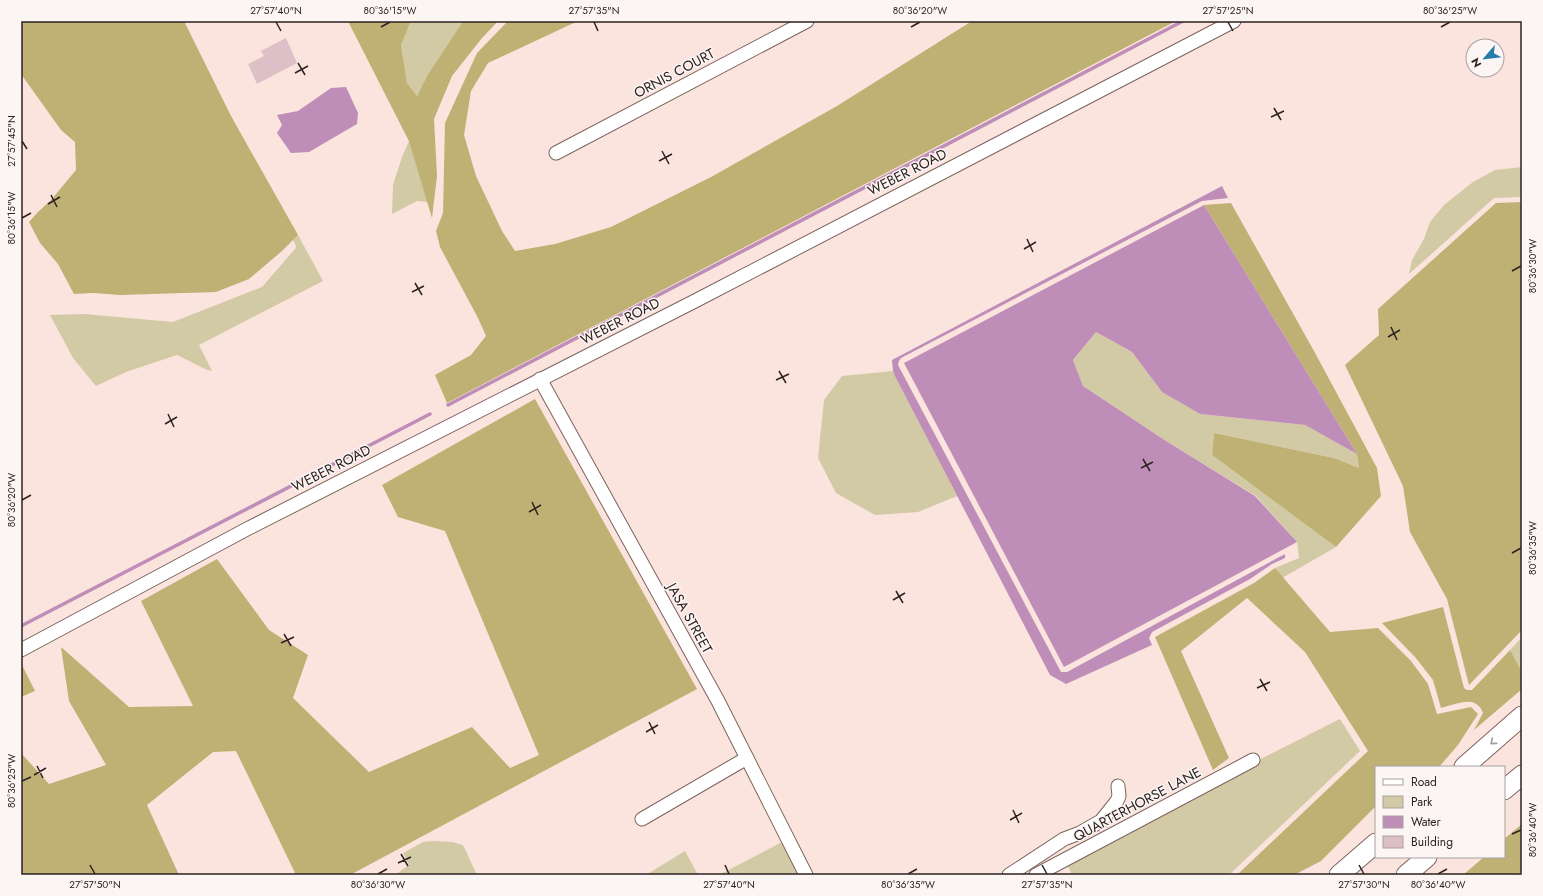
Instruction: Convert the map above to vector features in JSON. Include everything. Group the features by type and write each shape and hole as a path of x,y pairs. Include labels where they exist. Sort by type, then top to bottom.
{"highway":[{"path":"1465,766 1522,716"},
{"path":"1505,789 1522,775"},
{"path":"1339,875 1375,844"},
{"path":"1406,875 1426,858"}],"street":[{"name":"ORNIS COURT","path":"556,153 807,21"},
{"name":"WEBER ROAD","path":"21,650 254,526 695,301 1234,21"},
{"name":"JASA STREET","path":"540,379 714,694 806,875"},
{"path":"642,819 747,758"},
{"name":"QUARTERHORSE LANE","path":"1036,875 1253,760"},
{"path":"1009,875 1064,839 1080,833 1102,820 1117,801 1119,796 1118,786"}],"green space":[{"path":"348,21 403,105 428,202 417,201 392,214 393,185 409,141"},
{"path":"411,21 463,21 427,76 417,96 407,83 401,45"},
{"path":"1522,167 1522,197 1494,198 1409,274 1412,260 1424,239 1430,222 1444,205 1473,182 1495,170"},
{"path":"298,235 323,281 199,345 212,371 177,355 126,372 96,386 73,358 50,315 84,314 173,322 262,287 295,249 296,246 293,240"},
{"path":"1096,332 1132,352 1162,392 1200,414 1305,425 1357,454 1359,468 1334,458 1214,433 1212,455 1336,547 1282,578 1275,568 1299,558 1297,542 1256,496 1163,439 1083,386 1073,360"},
{"path":"893,371 957,496 918,512 875,515 836,493 818,458 824,400 842,376"},
{"path":"1522,637 1522,672 1510,650"},
{"path":"1340,719 1360,751 1229,875 1072,875 1064,858"},
{"path":"784,841 804,875 719,875"},
{"path":"423,842 452,842 463,845 477,875 395,875 409,865 403,853"},
{"path":"685,851 698,875 646,875"}],"shaded area":[{"path":"21,21 184,21 231,116 298,235 282,251 249,279 216,292 120,295 93,293 74,294 58,264 40,243 29,222 51,200 76,170 75,142 61,130 21,74"},
{"path":"348,21 411,21 401,45 407,83 417,96 427,76 463,21 498,21 482,38 452,76 434,119 437,176 432,218 409,141"},
{"path":"508,21 578,21 488,63 471,91 464,135 476,176 502,231 515,251 555,244 611,227 711,177 837,106 972,21 1176,21 447,403 435,375 471,355 486,336 440,247 436,231 443,213 445,123 477,53"},
{"path":"1522,202 1522,630 1469,685 1447,599 1410,532 1403,486 1345,365 1379,335 1378,309 1496,203"},
{"path":"1231,203 1314,351 1377,468 1381,496 1336,547 1212,455 1214,433 1334,458 1359,468 1357,454 1204,205"},
{"path":"535,399 697,689 350,875 296,875 236,751 213,752 147,805 179,875 21,875 21,753 49,784 106,765 69,701 61,647 129,707 193,706 141,601 217,559 269,630 308,655 293,698 369,772 472,727 510,768 539,755 445,531 398,517 382,485"},
{"path":"1275,568 1330,632 1378,628 1411,661 1428,684 1437,714 1471,707 1478,714 1458,745 1440,766 1375,766 1375,807 1321,861 1294,875 1237,875 1368,751 1305,652 1247,598 1181,651 1229,758 1213,770 1155,637 1254,583"},
{"path":"1443,607 1464,688 1467,690 1472,690 1510,650 1522,672 1522,689 1474,730 1483,713 1480,707 1471,702 1465,702 1441,708 1433,680 1415,657 1382,623"},
{"path":"21,663 35,691 21,697"},
{"path":"1522,824 1522,871 1517,875 1463,875 1483,858 1505,858 1505,838"}],"water":[{"path":"346,87 358,113 357,124 309,152 291,153 277,133 282,125 277,115 298,111 331,88"},
{"path":"1222,186 1228,198 1202,201 901,358 899,361 898,365 1061,672 1067,672 1285,554 1285,558 1272,564 1250,579 1152,632 1149,638 1152,645 1066,684 1050,675 895,376 892,360"},
{"path":"1204,205 1357,454 1305,425 1200,414 1162,392 1132,352 1096,332 1073,360 1083,386 1163,439 1255,496 1297,542 1064,667 904,363"}],"building":[{"path":"286,38 297,63 257,84 248,64 264,56 261,51"}],"waterway":[{"path":"448,405 1183,21"},
{"path":"21,626 430,414"}]}
